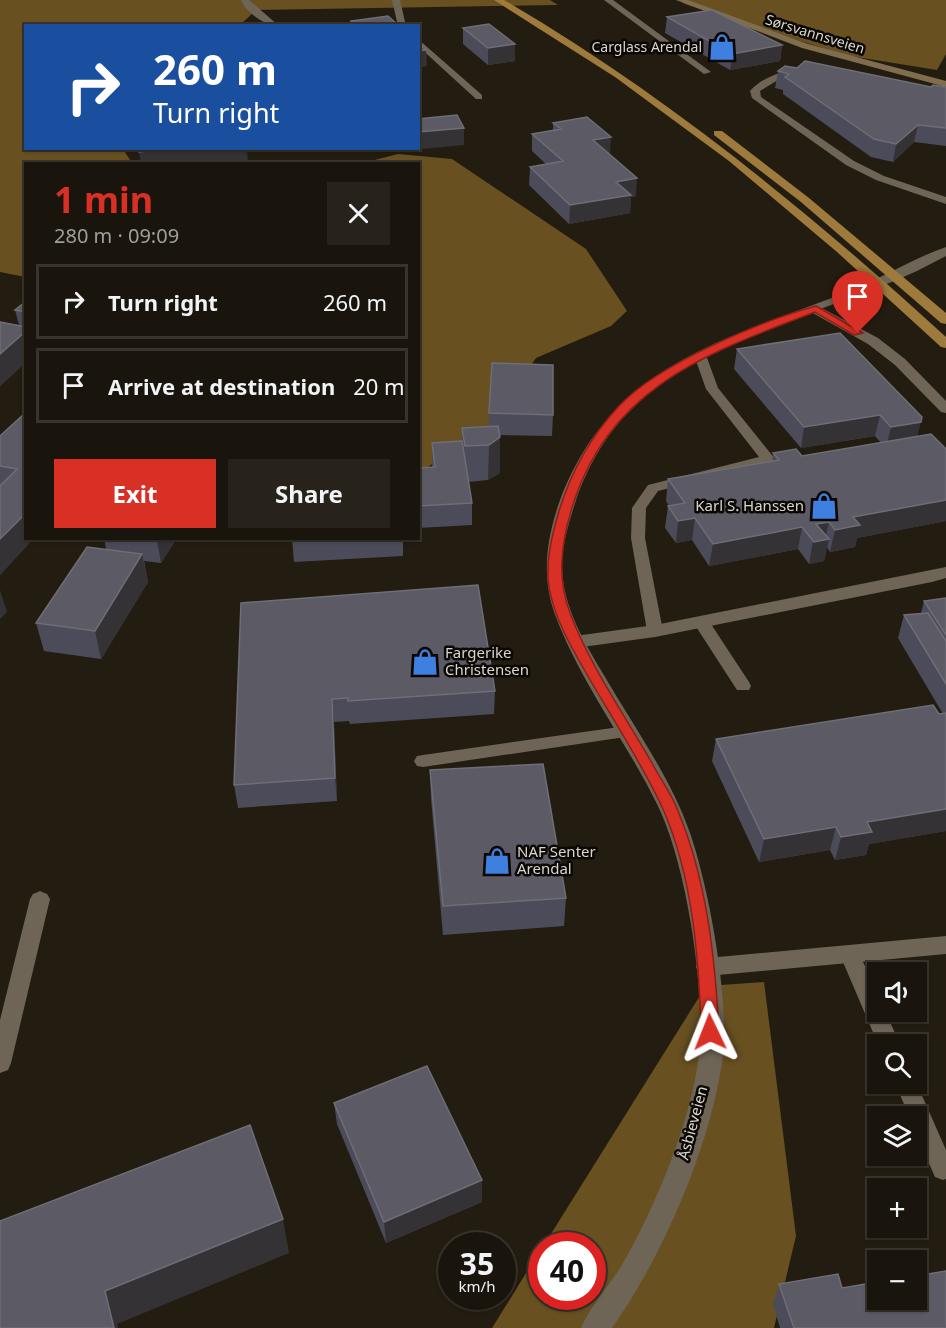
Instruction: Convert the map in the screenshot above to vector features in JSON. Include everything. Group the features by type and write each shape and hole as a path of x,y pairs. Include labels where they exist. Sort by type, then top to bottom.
{"highway":[{"path":"498,0 595,58 729,157 866,271 946,344"},
{"path":"516,0 615,59 754,159 884,264 946,320"}],"main road":[{"name":"Sørsvannsveien","path":"680,0 814,49 946,84"}],"street":[{"name":"Åsbieveien","path":"595,1328 608,1311 652,1236 690,1146 711,1054 707,967 693,881 670,810 575,642 555,586 557,538 569,497 584,463 602,434 624,407 650,385 700,355 727,342 816,309 921,265 946,251"},
{"path":"816,309 873,341 900,362 946,409"},
{"path":"575,642 655,631 932,578 946,572"},
{"path":"707,967 946,945"}],"lane":[{"path":"245,0 247,5 272,24"},
{"path":"396,0 402,24"},
{"path":"608,0 706,72"},
{"path":"420,43 478,97"},
{"path":"813,72 777,76 760,85 755,91 757,98 850,163 880,178 946,201"},
{"path":"655,631 638,538 639,508 653,488 768,459 712,389 700,355"},
{"path":"701,622 743,686"},
{"path":"423,761 626,732"},
{"path":"0,1063 40,899"},
{"path":"850,955 885,1034"},
{"path":"911,1094 943,1169"}],"shaded area":[{"path":"0,0 550,0 558,5 256,10 241,24 24,24 24,150 124,150 131,162 24,162 24,277 0,272"},
{"path":"679,0 946,0 946,54 937,70 844,55 685,4"},
{"path":"398,154 452,159 586,249 627,311 611,326 536,358 484,434 420,471 420,162 367,162"},
{"path":"764,982 796,1236 774,1328 492,1328 503,1310 516,1310 516,1289 528,1270 528,1310 606,1310 606,1232 552,1232 706,986"}],"building":[{"path":"712,10 782,45 732,54 667,17"},
{"path":"388,16 397,24 353,24 351,21"},
{"path":"489,24 515,44 488,48 463,28"},
{"path":"805,61 931,87 933,85 946,87 946,128 918,125 896,144 874,139 785,77 789,74 778,71 785,66 797,68"},
{"path":"457,115 464,128 420,132 420,119"},
{"path":"587,117 611,137 593,140 637,178 616,182 631,195 570,205 530,167 563,161 532,134 561,129 553,123"},
{"path":"24,303 24,312 15,310"},
{"path":"0,322 24,327 24,333 0,354"},
{"path":"840,333 922,417 921,422 891,427 880,415 804,427 737,349"},
{"path":"492,363 553,365 553,415 489,413"},
{"path":"24,414 24,515 0,539 0,485 17,469 0,466 0,436"},
{"path":"498,426 500,437 489,445 465,446 462,428"},
{"path":"931,434 946,449 946,500 853,517 860,525 835,530 829,522 816,524 829,539 814,542 802,527 713,544 695,518 678,521 668,506 685,503 668,479 779,460 773,453 796,449 802,456"},
{"path":"462,441 472,503 420,506 420,468 435,467 432,443"},
{"path":"87,547 142,554 95,631 36,623"},
{"path":"478,585 495,691 348,701 348,698 332,699 335,778 234,785 241,603"},
{"path":"946,598 946,635 924,601"},
{"path":"928,613 946,641 946,684 904,615"},
{"path":"933,705 939,714 946,713 946,809 867,822 872,832 841,837 836,827 764,839 716,739"},
{"path":"543,764 566,898 443,906 430,770"},
{"path":"427,1066 482,1180 384,1222 334,1103"},
{"path":"250,1125 283,1219 105,1291 114,1328 0,1328 0,1221"},
{"path":"946,1271 946,1328 794,1328 779,1284 838,1274 842,1288 867,1284 867,1310 927,1310 927,1274"}],"place":[{"name":"Carglass Arendal","path":"722,47"},
{"name":"Karl S. Hanssen","path":"824,506"},
{"name":"Fargerike Christensen","path":"425,662"},
{"name":"NAF Senter Arendal","path":"497,861"}],"route":[{"path":"710,1032 707,967 693,881 670,810 575,642 555,586 557,538 569,497 584,463 602,434 624,407 650,385 700,355 727,342 816,309 858,333"}]}
